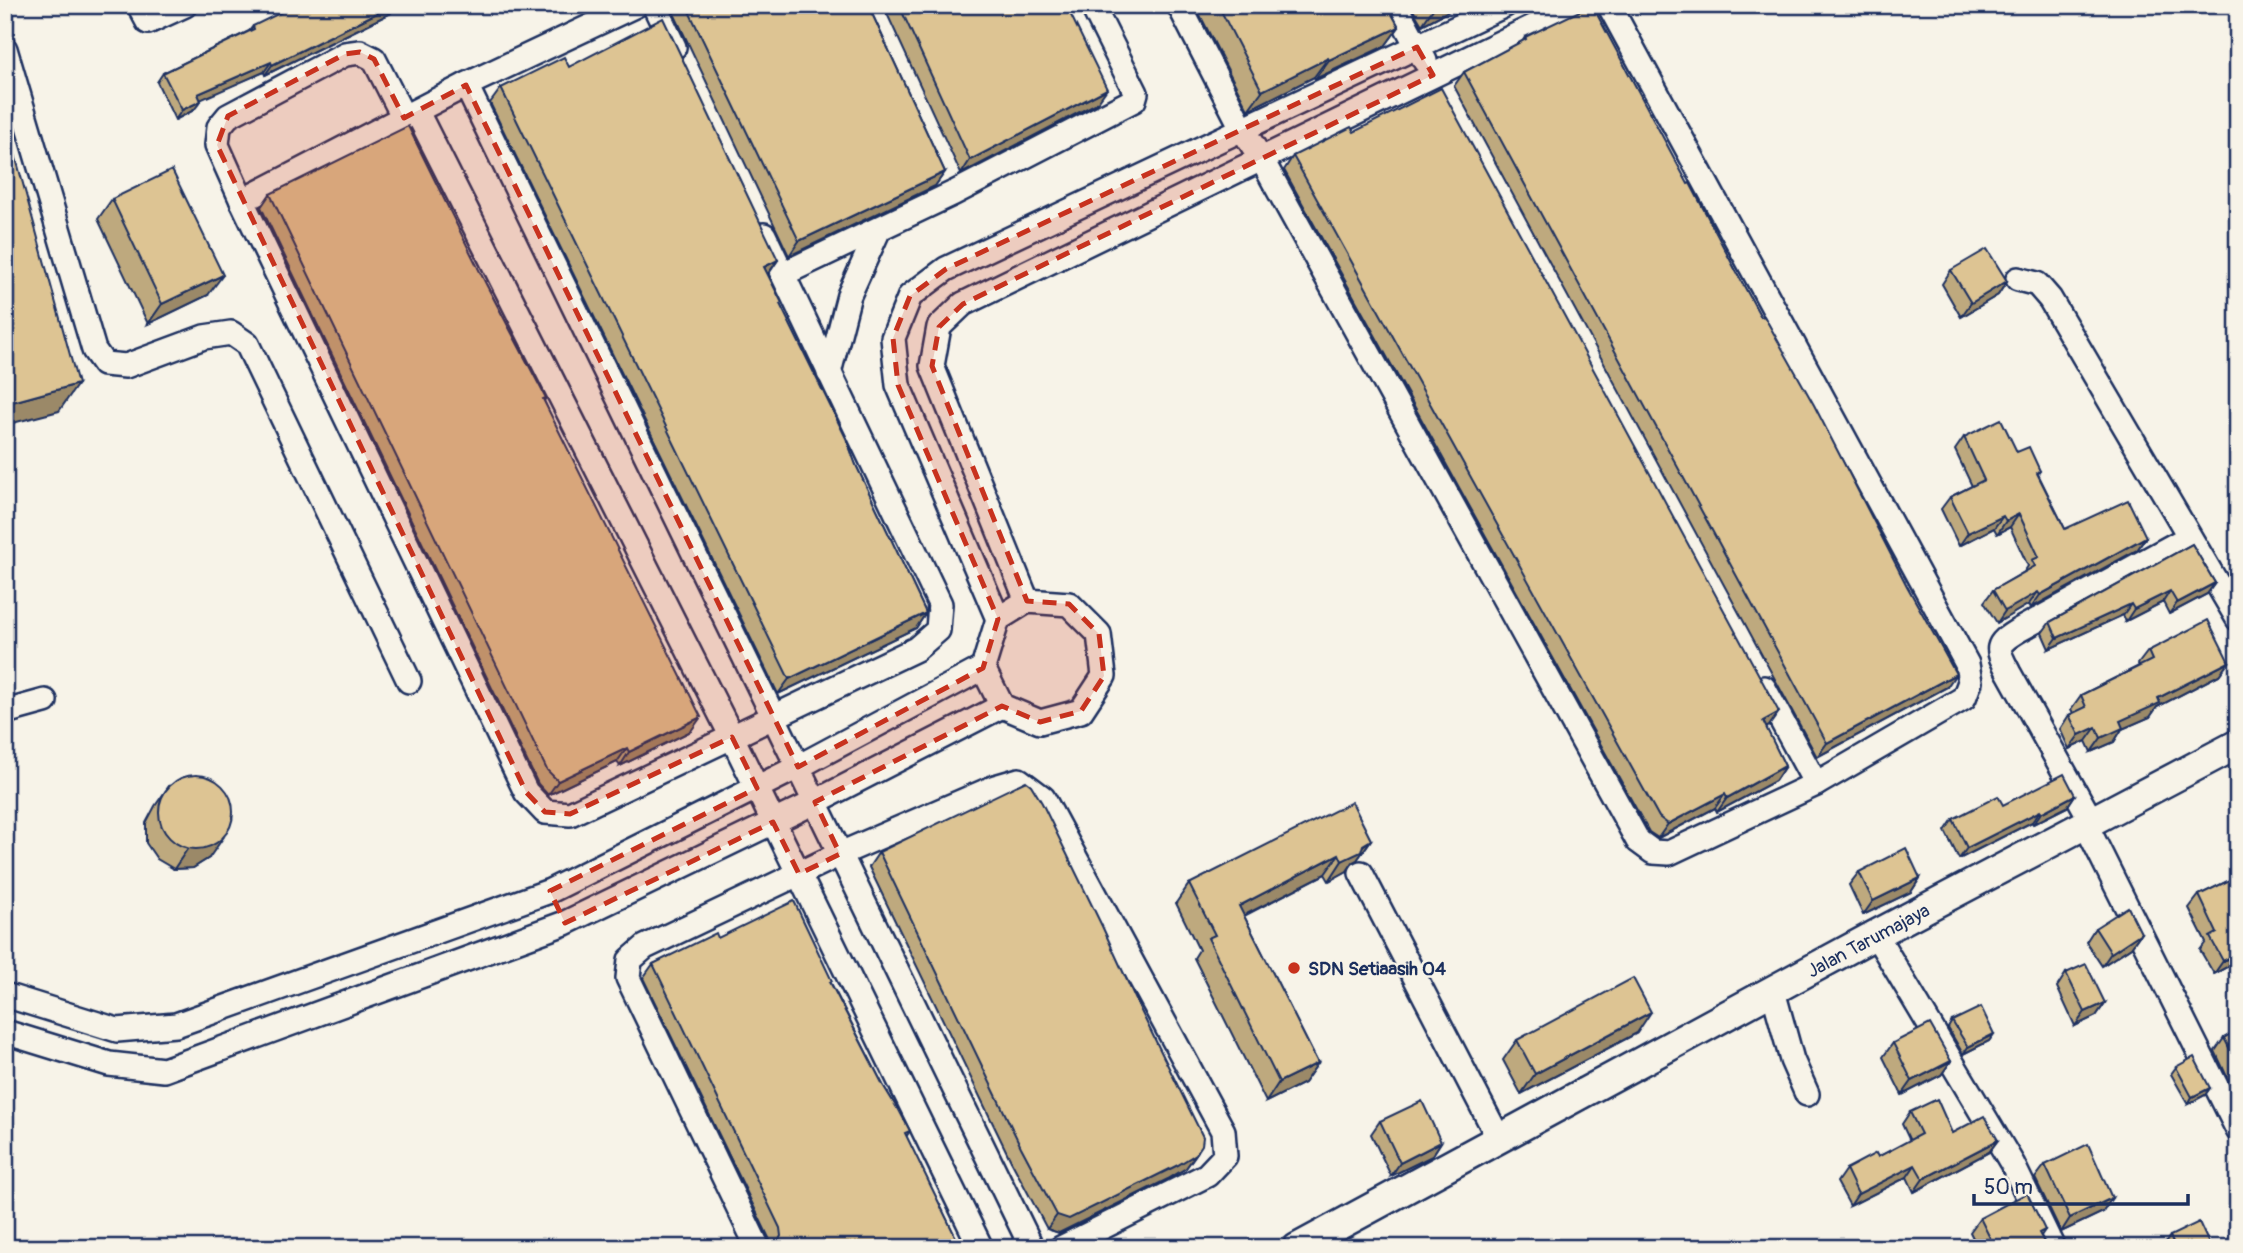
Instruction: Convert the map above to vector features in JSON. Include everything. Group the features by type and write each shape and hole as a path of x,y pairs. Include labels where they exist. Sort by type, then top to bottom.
{"street":[{"path":"144,14 185,5"},
{"path":"242,201 466,85 636,5"},
{"path":"654,5 683,66"},
{"path":"783,274 954,193 1134,100 1136,93 1092,5"},
{"path":"1179,5 1243,130 1638,841 1653,852 1669,853 1816,784 1964,698 1970,682 1967,664 1609,5"},
{"path":"1395,5 1446,100"},
{"path":"998,619 1027,601 1069,604 1099,634 1104,676 1081,711 1040,722 1002,706 983,668 998,619 898,385 893,338 910,296 946,270 1505,5"},
{"path":"1027,601 932,366 939,327 963,304 1578,5"},
{"path":"5,49 94,350 104,364 126,366 204,337 231,333 247,344 409,681"},
{"path":"754,213 940,604 938,630 916,649 774,717 732,737 570,814 545,812 526,792 242,201 217,145 219,127 228,116 345,54 360,52 374,59 411,115 732,737 981,1248"},
{"path":"466,85 1032,1248"},
{"path":"942,168 954,193"},
{"path":"830,373 849,295 879,229"},
{"path":"2018,279 2037,284 2050,299 2238,619"},
{"path":"2189,537 2001,640 1998,646 2000,655 2088,823 2099,851 2238,1130"},
{"path":"5,995 117,1030 176,1025 550,891 798,767 983,668"},
{"path":"1756,674 1816,784"},
{"path":"5,712 45,701"},
{"path":"5,1032 108,1064 164,1070 565,923 815,802 1002,706"},
{"name":"Jalan Tarumajaya","path":"1297,1248 1498,1138 1877,941 2088,823 2238,744"},
{"path":"758,1248 628,978 630,960 645,947 840,854 995,787 1019,780 1043,798 1223,1131 1225,1156 1207,1175 1061,1248"},
{"path":"1361,873 1498,1138"},
{"path":"550,891 565,923"},
{"path":"1877,941 2013,1166 2053,1248"},
{"path":"1773,995 1792,1060 1807,1094"}],"highlighted area":[{"path":"1417,47 1433,75 963,304 939,327 932,366 1027,601 1069,604 1099,634 1104,676 1081,711 1040,722 1002,706 815,802 840,854 799,874 773,822 565,923 550,891 757,788 732,737 570,814 545,812 526,792 217,145 228,116 345,54 360,52 374,59 404,118 466,85 798,767 983,668 998,619 898,385 893,338 910,296 946,269"}],"building":[{"path":"296,5 393,5 272,65 271,62 198,94 201,101 182,110 163,73 254,29 253,26"},
{"path":"686,5 868,5 945,172 799,241"},
{"path":"899,5 1066,5 1107,89 970,160"},
{"path":"1218,5 1387,5 1399,27 1262,91"},
{"path":"1592,5 1761,317 1764,316 1814,405 1907,586 1956,674 1827,743 1464,72 1526,39 1525,37"},
{"path":"663,18 778,260 764,267 782,303 780,304 846,438 856,465 926,613 789,679 501,88 564,57 569,67"},
{"path":"1441,88 1779,712 1763,721 1785,766 1727,798 1725,794 1668,824 1659,817 1293,156 1351,127 1354,132"},
{"path":"408,126 546,398 543,399 701,717 629,752 627,748 558,781 547,770 270,194"},
{"path":"14,151 78,384 5,404 5,153"},
{"path":"172,170 223,275 162,304 112,199"},
{"path":"1987,249 2007,281 1971,303 1951,270"},
{"path":"2001,419 2017,452 2029,447 2040,471 2037,473 2065,529 2128,500 2146,537 2005,611 1993,590 2035,566 2032,560 2039,557 2019,514 2006,521 2003,516 1968,533 1950,497 1984,480 1964,437"},
{"path":"2192,544 2215,583 2177,603 2170,591 2134,609 2131,604 2057,638 2050,622"},
{"path":"2208,620 2229,662 2158,698 2160,703 2120,721 2123,728 2101,738 2096,727 2079,735 2069,715 2086,707 2081,695 2152,660 2148,651"},
{"path":"2064,774 2075,795 1967,848 1953,819 1998,796 2003,805"},
{"path":"196,775 210,778 222,786 230,798 233,812 230,826 222,838 210,846 196,849 182,846 170,838 162,826 159,812 162,798 170,786 182,778"},
{"path":"1026,781 1042,803 1203,1137 1202,1145 1196,1154 1069,1219 1057,1215 1021,1147 879,852"},
{"path":"1352,802 1371,840 1363,845 1361,852 1342,861 1339,854 1239,906 1318,1063 1279,1082 1208,938 1215,935 1189,884"},
{"path":"1906,848 1920,878 1873,901 1859,872"},
{"path":"2238,876 2238,953 2223,961 2210,937 2217,933 2199,895"},
{"path":"794,901 832,981 830,982 910,1131 905,1133 961,1248 779,1248 777,1244 781,1236 780,1228 653,964 716,933 718,938"},
{"path":"2128,907 2141,933 2111,953 2095,928"},
{"path":"2086,964 2105,1003 2085,1012 2066,973"},
{"path":"1633,978 1651,1012 1535,1074 1517,1040"},
{"path":"1981,1007 1994,1034 1968,1047 1952,1021"},
{"path":"1930,1024 1951,1061 1912,1081 1893,1043"},
{"path":"2238,1030 2238,1065 2224,1038"},
{"path":"2194,1057 2210,1088 2192,1097 2176,1067"},
{"path":"1937,1099 1952,1133 1984,1116 1998,1140 1923,1179 1915,1165 1858,1194 1846,1169 1876,1153 1878,1157 1921,1134 1910,1112"},
{"path":"1422,1101 1441,1142 1400,1163 1380,1121"},
{"path":"2088,1144 2112,1198 2070,1218 2045,1165"},
{"path":"2027,1193 2045,1230 2039,1233 2047,1248 1995,1248 1980,1218"},
{"path":"2199,1222 2211,1248 2175,1248 2170,1236"}],"place":[{"name":"SDN Setiaasih 04","path":"1294,968"}]}
